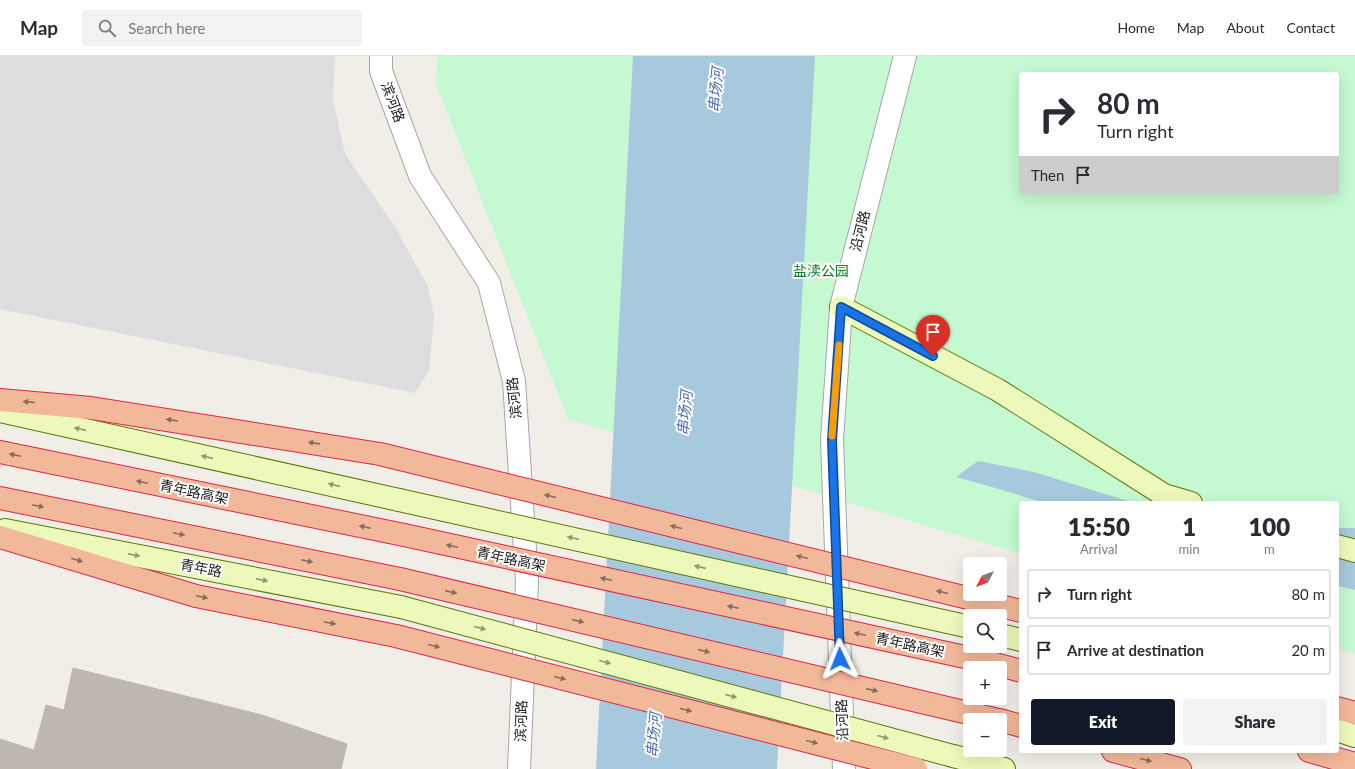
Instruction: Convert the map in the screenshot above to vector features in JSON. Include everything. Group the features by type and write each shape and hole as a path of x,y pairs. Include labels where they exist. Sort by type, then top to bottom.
{"highway":[{"path":"0,400 92,408 380,454 1019,611"},
{"name":"青年路高架","path":"0,452 404,535 988,662 1019,670"},
{"path":"0,498 400,580 969,713"},
{"path":"0,537 196,596 396,636 916,769"},
{"path":"1339,709 1355,713"},
{"path":"1007,722 1019,725"},
{"path":"1120,753 1180,769"},
{"path":"1316,753 1355,764"}],"main road":[{"path":"841,307 998,390 1164,495 1184,501"},
{"path":"0,411 963,625"},
{"name":"青年路","path":"0,529 402,607 1004,769"},
{"path":"1339,547 1355,551"},
{"path":"1007,636 1019,639"},
{"path":"1339,731 1355,736"}],"street":[{"name":"滨河路","path":"381,56 381,71 420,176 488,282 514,381 527,581 520,769"},
{"name":"沿河路","path":"844,769 832,440 841,307 905,56"}],"shaded area":[{"path":"0,56 335,56 333,99 345,154 395,227 428,287 434,317 429,371 415,393 0,309"}],"green space":[{"name":"盐渎公园","path":"437,56 1355,56 1355,654 1339,649 1339,501 1019,501 1019,553 568,419 436,84"}],"water":[{"name":"串场河","path":"633,56 815,56 777,769 596,769"},
{"path":"978,461 1034,472 1128,501 1038,501 956,477"},
{"path":"1339,528 1355,528 1355,590 1339,586"}],"building":[{"path":"73,668 262,715 347,744 341,769 0,769 0,739 34,750 46,705 64,710"}],"slow traffic":[{"path":"832,436 839,345"}],"route":[{"path":"840,659 832,440 841,307 933,356"}]}
